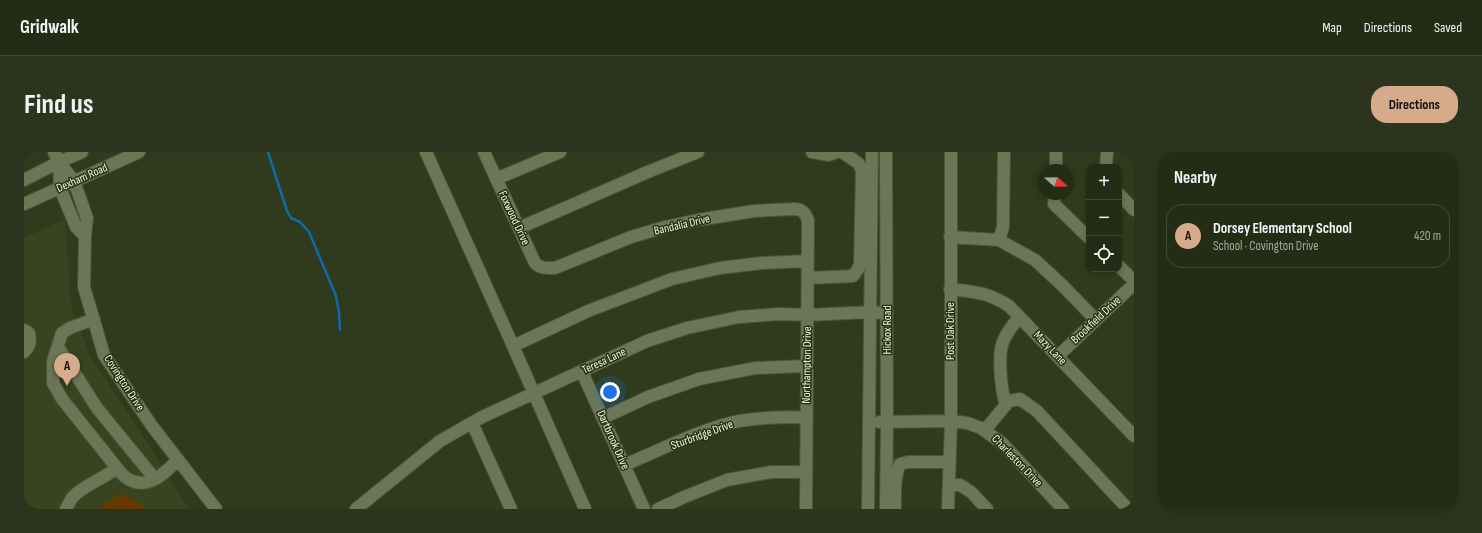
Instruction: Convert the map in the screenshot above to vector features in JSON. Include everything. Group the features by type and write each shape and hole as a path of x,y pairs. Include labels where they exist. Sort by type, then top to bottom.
{"street":[{"name":"Dexham Road","path":"24,180 57,157 82,152"},
{"name":"Dexham Road","path":"24,204 139,152"},
{"path":"426,152 585,509"},
{"name":"Foxwood Drive","path":"484,152 535,263 538,266 545,268 555,268"},
{"path":"496,180 560,152"},
{"path":"519,228 650,171 698,152"},
{"path":"812,152 830,155 837,152"},
{"path":"808,278 852,276 860,264 862,170 858,163 842,152"},
{"name":"Hickox Road","path":"868,509 872,152"},
{"name":"Hickox Road","path":"886,152 886,509"},
{"name":"Post Oak Drive","path":"948,509 950,462 951,152"},
{"path":"999,240 1003,228 1004,152"},
{"path":"1056,152 1056,164"},
{"path":"1106,164 1107,152"},
{"name":"Covington Drive","path":"57,157 74,181 87,218 84,236 84,287 104,355 152,426 216,509"},
{"path":"57,157 60,188 76,228 84,236"},
{"path":"1122,197 1134,210"},
{"path":"1054,200 1054,204 1087,236"},
{"name":"Bandalia Drive","path":"555,268 631,237 665,227 698,220 754,211 794,209 801,209 808,220"},
{"name":"Northampton Drive","path":"806,509 808,220"},
{"path":"950,237 999,240 1035,260 1096,320"},
{"path":"513,346 588,311 636,291 672,279 720,268 762,263 808,261"},
{"path":"1122,269 1134,282"},
{"name":"Brookfield Drive","path":"1058,356 1134,282"},
{"name":"Mazy Lane","path":"950,290 983,293 997,298 1009,306 1134,436"},
{"name":"Teresa Lane","path":"356,509 440,441 472,423 533,393 582,372 647,341 687,328 739,317 779,314 887,313"},
{"path":"1006,405 1002,395 1001,349 1005,339 1020,317"},
{"path":"94,319 70,328 62,333 53,361 53,384 62,399 127,479 140,484 155,479 178,460"},
{"path":"24,330 29,333 30,339 29,347 24,352"},
{"path":"58,347 97,408 155,479"},
{"path":"603,418 648,397 699,379 755,368 807,366"},
{"name":"Dartbrook Drive","path":"582,372 644,509"},
{"path":"985,430 1009,401 1020,398 1037,411 1128,509"},
{"name":"Sturbridge Drive","path":"624,465 713,428 740,421 777,417 807,417"},
{"name":"Charleston Drive","path":"870,422 950,421 967,423 985,430 1002,443 1063,509"},
{"path":"472,423 511,509"},
{"path":"895,509 895,485 900,464 908,462 950,462"},
{"path":"66,509 73,497 117,468"},
{"path":"658,509 727,480 771,472 806,472"},
{"path":"949,485 960,485 971,492 987,509"}],"shaded area":[{"path":"65,219 71,306 90,356 131,417 189,509 24,509 24,238"},
{"path":"120,493 141,503 144,506 143,509 100,508"}],"waterway":[{"path":"268,152 287,211 291,218 300,222 309,232 336,296 340,330"}],"place":[{"name":"Dorsey Elementary School","path":"67,386"}]}
